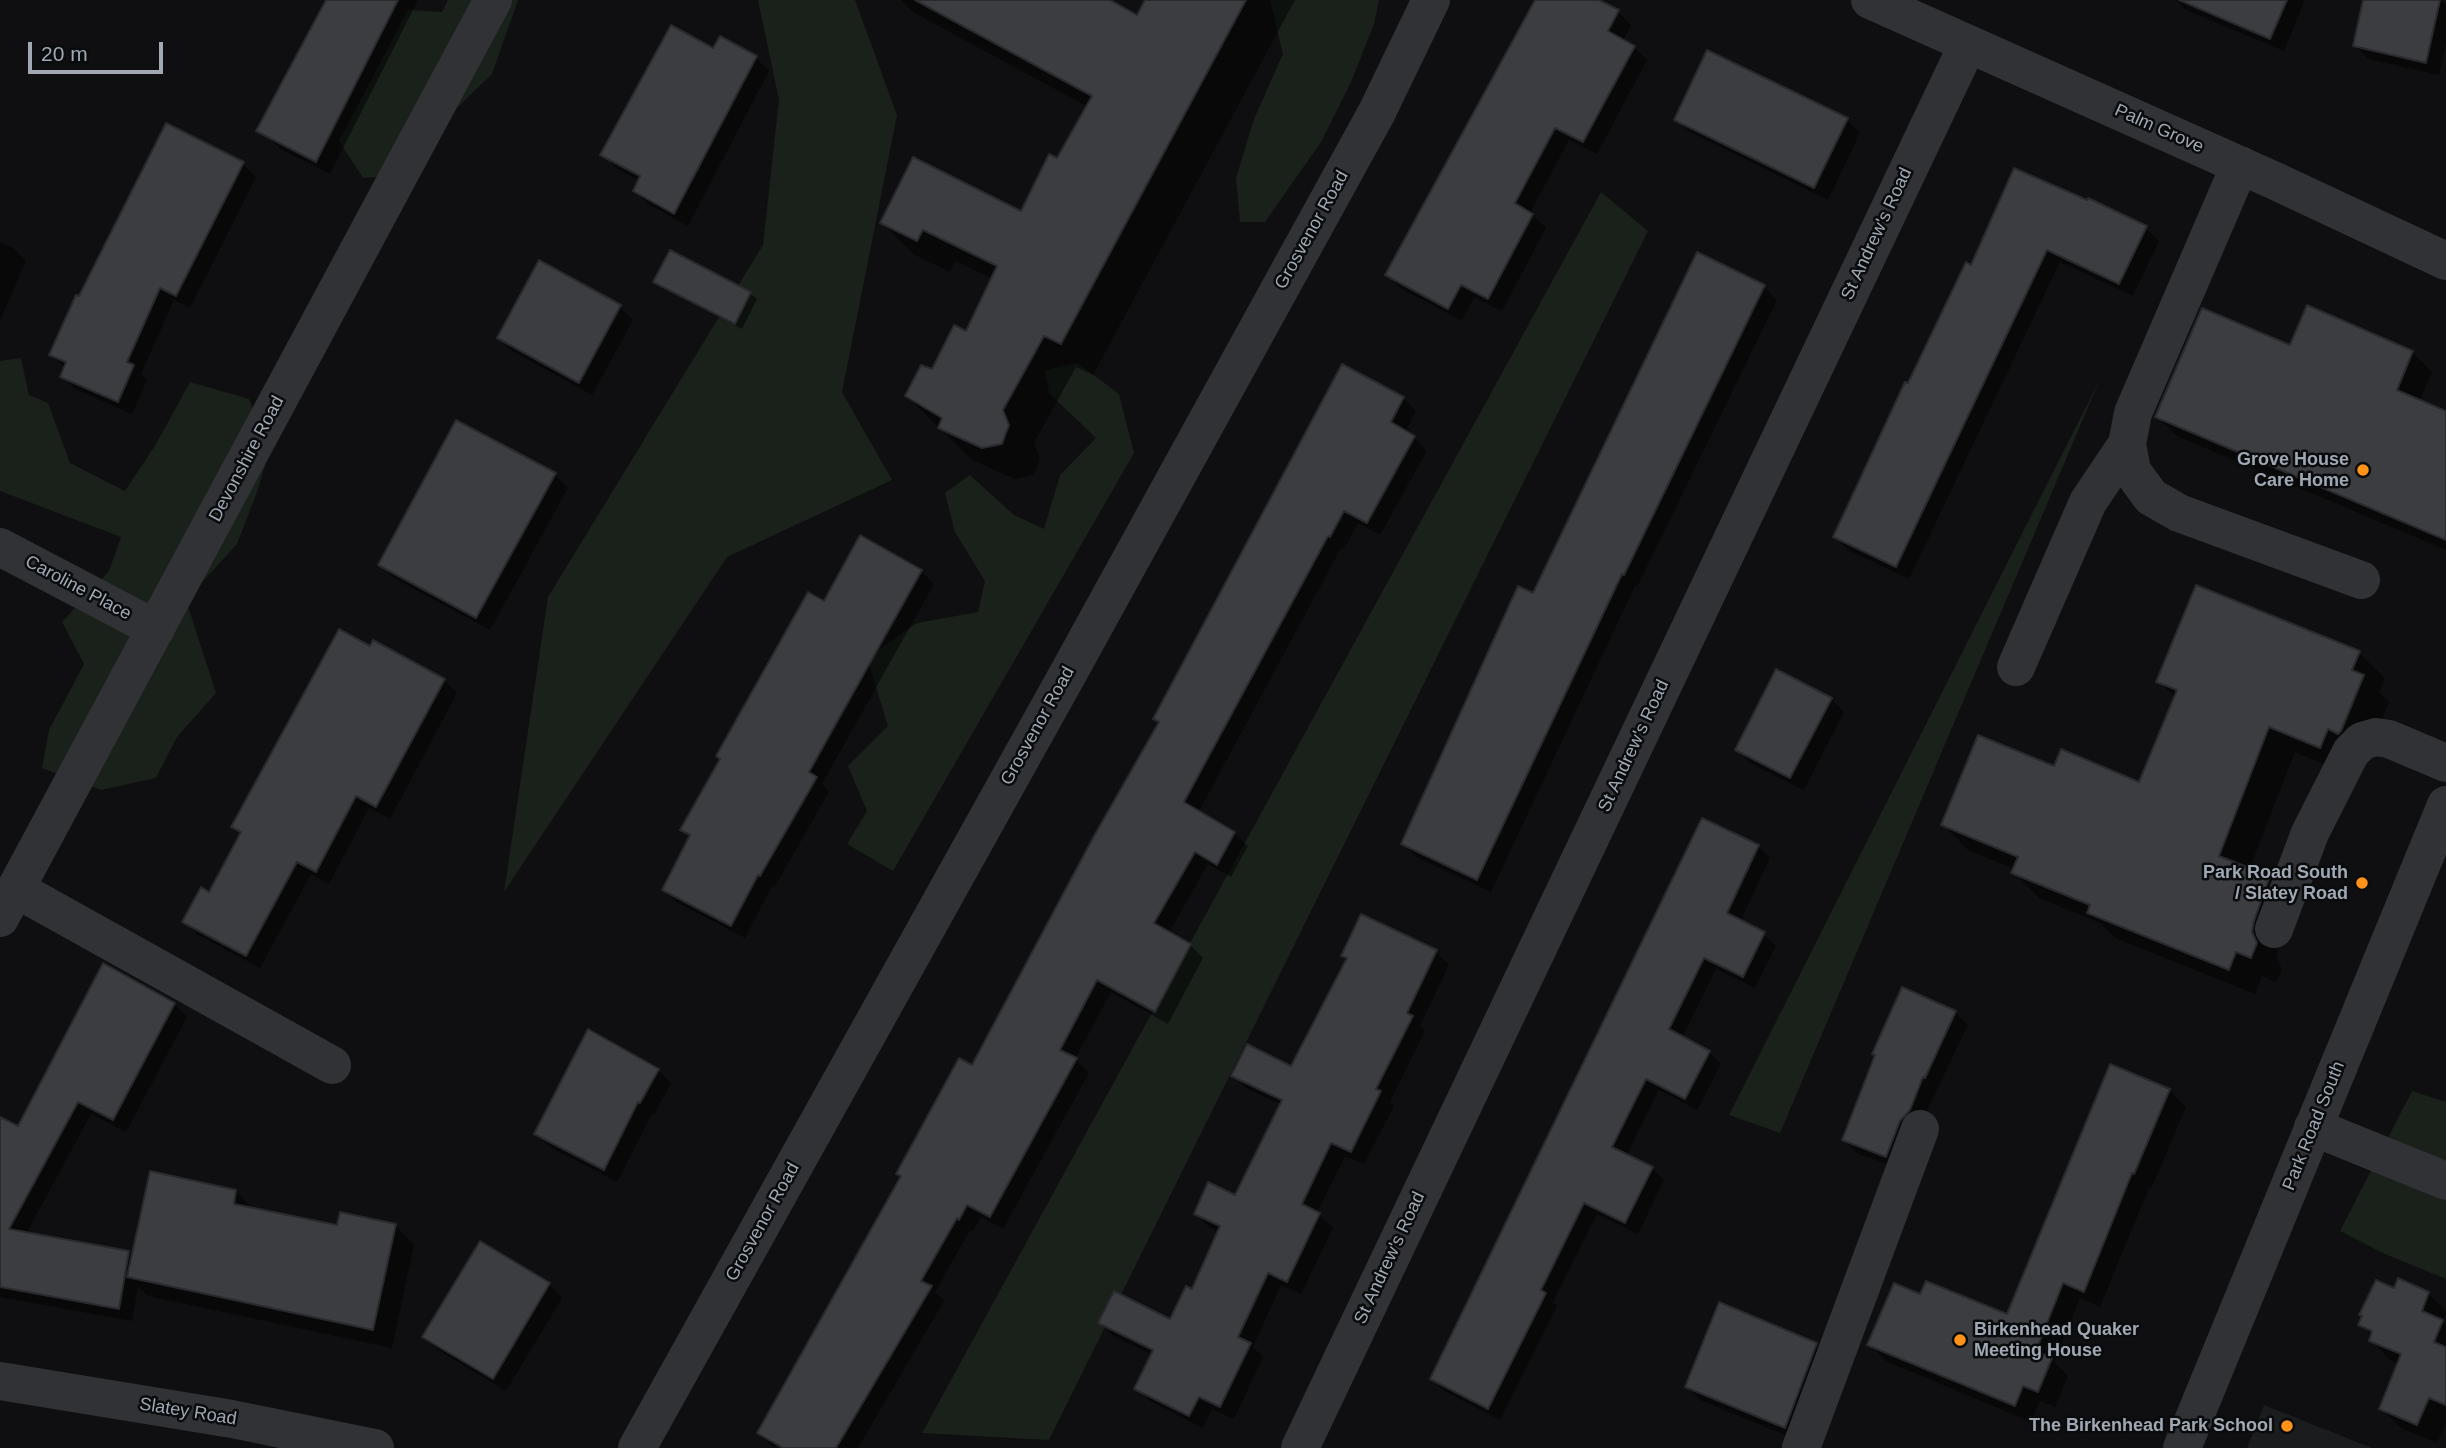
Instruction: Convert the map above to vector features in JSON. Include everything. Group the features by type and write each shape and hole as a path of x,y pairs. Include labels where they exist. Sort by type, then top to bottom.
{"street":[{"name":"Devonshire Road","path":"8,904 493,0"},
{"name":"Grosvenor Road","path":"637,1448 1377,111 1431,0"},
{"name":"Palm Grove","path":"1870,0 2240,165 2446,261"},
{"name":"St Andrew's Road","path":"1300,1448 1968,44"},
{"path":"2240,165 2133,413 2127,444 2132,471 2151,497 2179,513 2361,580"},
{"path":"2016,667 2088,502 2127,444"},
{"name":"Caroline Place","path":"0,547 156,629"},
{"path":"2274,929 2310,833 2351,752 2362,741 2376,737 2389,739 2446,763"},
{"name":"Park Road South","path":"2182,1448 2446,805"},
{"path":"8,904 332,1065"},
{"path":"2313,1127 2446,1181"},
{"path":"1801,1448 1920,1129"},
{"name":"Slatey Road","path":"0,1381 232,1419 375,1448"}],"shaded area":[{"path":"448,0 518,0 492,74 387,176 363,178 339,141 408,10 442,12"},
{"path":"758,0 855,0 897,115 842,392 892,480 727,557 504,892 548,597 763,245 779,100"},
{"path":"1270,0 1379,0 1374,24 1351,82 1321,142 1265,222 1240,222 1236,178 1254,119 1283,54"},
{"path":"1601,192 1648,231 1049,1440 922,1433"},
{"path":"21,358 29,395 48,403 70,463 125,491 156,444 190,382 249,399 269,453 237,544 186,600 216,693 177,737 156,778 101,790 42,768 49,730 84,664 62,622 109,571 121,537 0,491 0,361"},
{"path":"1078,363 1119,394 1134,453 893,871 847,844 867,811 848,766 888,726 867,658 917,623 978,612 985,581 955,532 945,493 970,475 1014,515 1044,529 1060,475 1096,438 1049,393 1045,370"},
{"path":"2100,379 1780,1133 1729,1115"},
{"path":"2412,1091 2446,1102 2446,1279 2385,1254 2340,1231"},
{"name":"The Birkenhead Park School","path":"2264,1405 2372,1448 2247,1448"}],"building":[{"path":"326,0 398,0 316,162 256,131"},
{"path":"915,0 1110,0 1137,15 1145,0 1246,0 1061,344 1044,336 1003,410 1009,425 1002,444 982,448 938,428 942,418 905,396 921,365 932,369 954,325 966,331 997,266 923,230 917,241 880,223 913,157 1021,211 1049,154 1057,158 1092,96"},
{"path":"1535,0 1599,0 1619,10 1608,31 1635,46 1583,142 1555,128 1515,203 1533,214 1488,299 1461,285 1448,309 1385,275"},
{"path":"2179,0 2287,0 2270,39"},
{"path":"2363,0 2440,0 2426,63 2353,46"},
{"path":"671,25 713,48 720,36 757,56 674,214 633,191 640,176 600,155"},
{"path":"1707,50 1848,118 1814,188 1674,120"},
{"path":"166,123 244,162 176,296 160,288 127,362 134,365 118,402 60,377 66,362 49,355 76,295 79,296"},
{"path":"2014,168 2147,226 2119,284 2047,250 1896,567 1833,537 1905,382 1908,383 1966,262 1971,265"},
{"path":"670,250 751,292 735,324 653,282"},
{"path":"1697,252 1765,285 1624,575 1622,574 1477,880 1401,844 1518,586 1533,593"},
{"path":"539,260 621,305 579,383 497,338"},
{"name":"Grove House Care Home","path":"2307,305 2413,351 2397,390 2446,411 2446,540 2155,417 2202,308 2290,345"},
{"path":"1342,364 1404,397 1391,422 1415,436 1367,523 1344,511 1330,537 1328,536 1184,802 1235,832 1217,865 1195,852 1154,923 1191,944 1155,1012 1097,980 1060,1050 1077,1058 990,1217 967,1205 959,1220 957,1218 921,1281 932,1286 836,1448 783,1448 757,1433 901,1176 896,1174 959,1058 972,1065 1094,836 1159,722 1153,719"},
{"path":"456,420 556,473 476,618 378,565"},
{"path":"860,535 922,570 809,772 817,777 760,876 758,875 731,926 662,890 690,835 680,830 720,759 716,756 808,592 824,601"},
{"path":"2196,585 2360,651 2352,670 2364,675 2341,731 2338,734 2328,729 2320,748 2269,727 2219,856 2270,876 2254,921 2252,932 2257,943 2251,958 2236,952 2229,970 2087,913 2090,905 2011,873 2018,857 1941,825 1978,735 2054,766 2061,749 2139,782 2177,690 2156,682"},
{"path":"339,629 370,646 373,640 445,679 376,807 356,796 316,872 297,862 246,956 182,922 201,887 209,892 241,832 231,827"},
{"path":"1776,669 1832,698 1790,778 1735,750"},
{"path":"1702,818 1759,845 1727,913 1765,932 1743,977 1704,958 1669,1029 1710,1051 1685,1099 1646,1079 1612,1147 1653,1167 1625,1223 1584,1203 1541,1290 1546,1293 1488,1409 1430,1379"},
{"path":"1361,914 1437,950 1407,1013 1413,1016 1376,1089 1381,1091 1351,1152 1331,1143 1302,1204 1320,1213 1287,1282 1268,1273 1238,1337 1251,1343 1220,1407 1199,1397 1189,1416 1134,1389 1153,1350 1098,1323 1114,1291 1170,1319 1186,1286 1192,1289 1220,1226 1194,1214 1208,1182 1235,1195 1282,1100 1231,1076 1247,1044 1291,1066 1347,958 1341,956"},
{"path":"103,963 175,1003 113,1120 78,1102 9,1229 129,1251 119,1309 0,1287 0,1117 18,1126"},
{"path":"1902,987 1956,1011 1925,1078 1923,1077 1910,1110 1900,1121 1886,1157 1842,1140 1875,1055 1872,1054"},
{"path":"588,1029 659,1069 640,1103 638,1102 604,1170 534,1134"},
{"path":"2110,1064 2170,1089 2134,1174 2132,1173 2084,1292 2063,1283 2036,1351 2052,1358 2038,1392 2023,1386 2015,1406 1867,1345 1894,1283 1920,1294 1926,1281 2007,1314"},
{"path":"150,1171 236,1190 234,1204 337,1225 340,1212 396,1224 373,1330 127,1277"},
{"path":"480,1241 550,1283 493,1379 422,1337"},
{"path":"2398,1278 2429,1292 2422,1311 2443,1320 2434,1342 2446,1347 2446,1405 2429,1398 2417,1425 2379,1409 2401,1354 2369,1341 2372,1331 2358,1325 2362,1316 2359,1315 2376,1280 2394,1288"},
{"path":"1719,1302 1817,1343 1785,1428 1685,1387"}],"place":[{"name":"Grove House Care Home","path":"2363,470"},
{"name":"Park Road South / Slatey Road","path":"2362,883"},
{"name":"Birkenhead Quaker Meeting House","path":"1960,1340"},
{"name":"The Birkenhead Park School","path":"2287,1426"}]}
